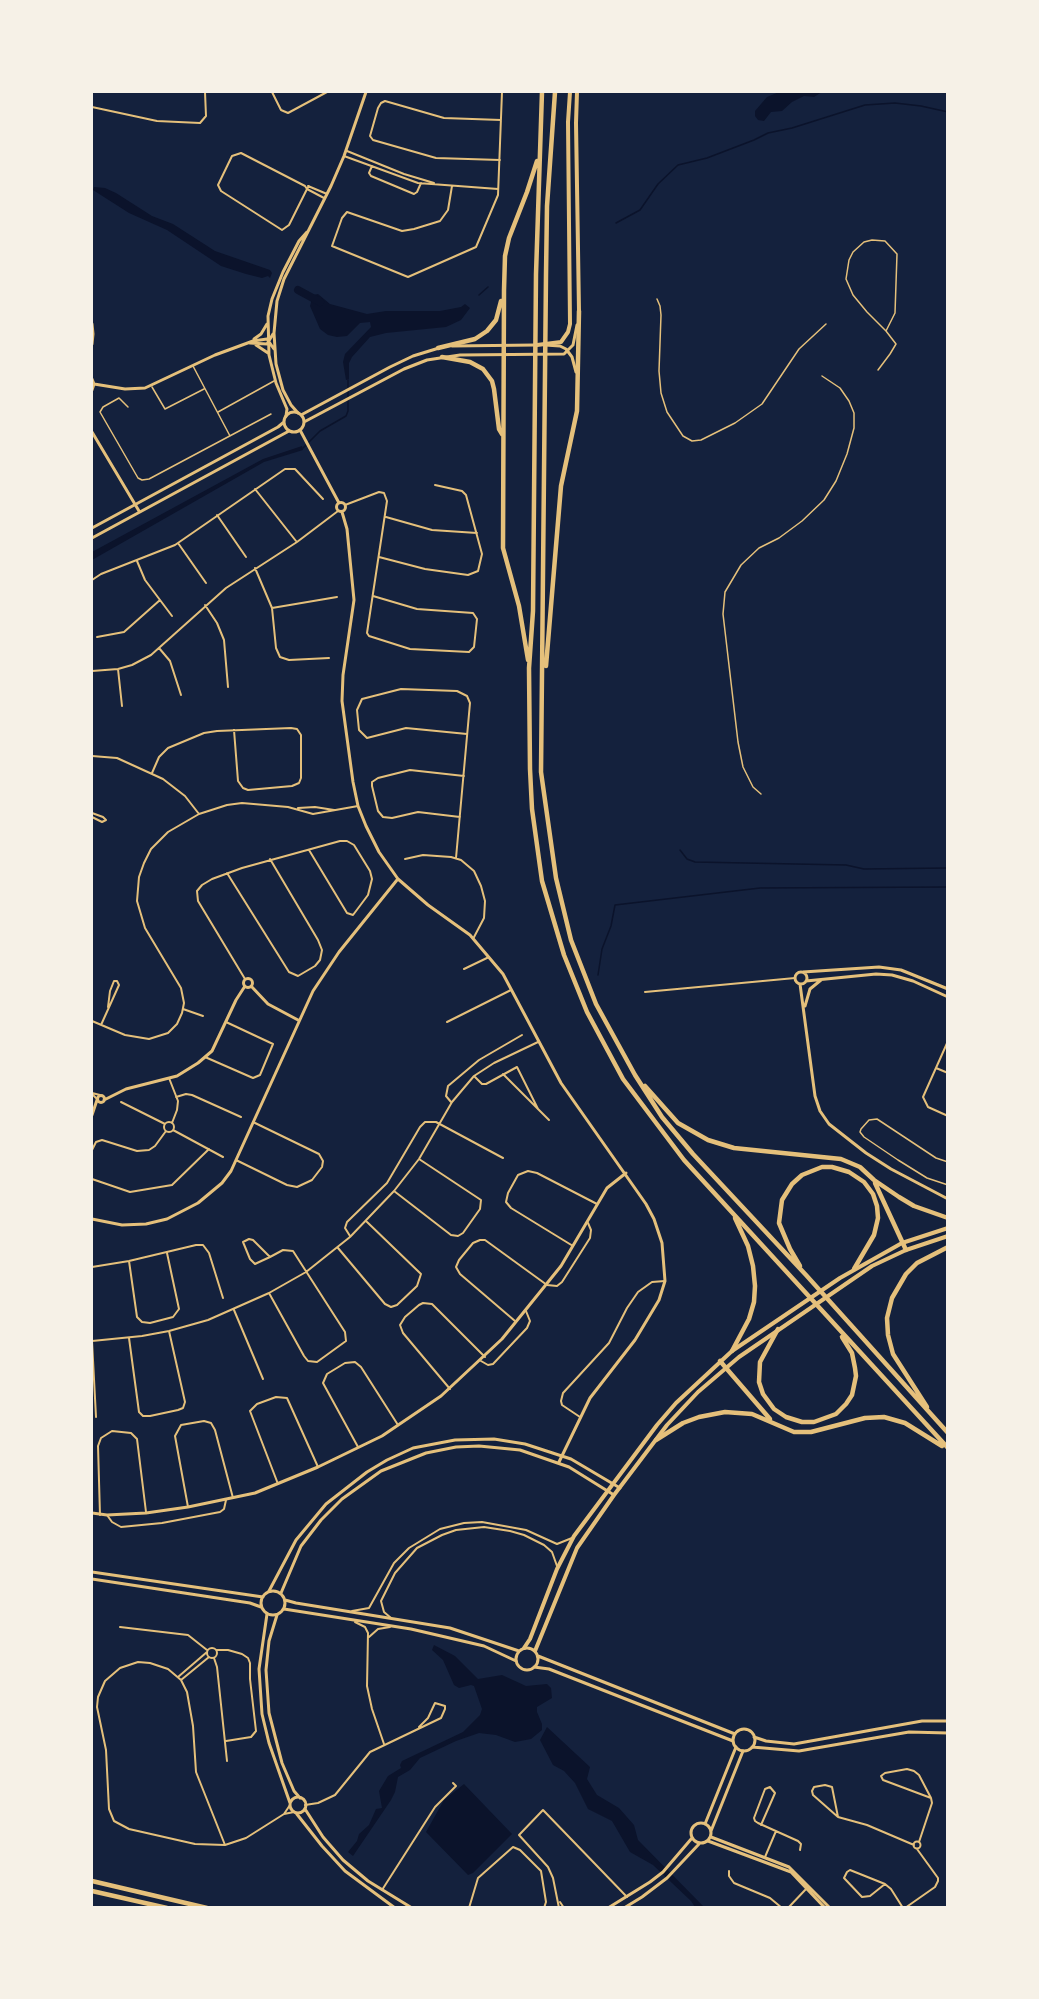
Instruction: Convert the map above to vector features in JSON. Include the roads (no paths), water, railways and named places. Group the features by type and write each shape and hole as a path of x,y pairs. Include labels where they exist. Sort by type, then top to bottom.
{"highway":[{"path":"542,92 536,274 533,611 529,668 532,809 542,881 564,955 587,1012 623,1079 684,1160 948,1449"},
{"path":"555,92 547,206 541,772 556,878 571,939 596,1004 635,1075 663,1117 693,1154 948,1433"},
{"path":"529,668 517,598 503,548 504,290 505,256 509,238 539,153"},
{"path":"438,348 475,339 487,331 496,320 504,290"},
{"path":"543,702 561,486 575,422 579,311"},
{"path":"441,357 470,362 483,369 492,381 503,436"},
{"path":"635,1075 678,1123 708,1140 734,1148 841,1159 860,1167 874,1180 914,1206 948,1218"},
{"path":"806,1275 790,1249 779,1223 780,1211 782,1200 792,1184 802,1175 822,1167 843,1169 855,1175 873,1194 877,1206 878,1218 874,1235 854,1269"},
{"path":"874,1180 906,1250"},
{"path":"732,1212 748,1246 755,1286 754,1302 749,1319 732,1351"},
{"path":"932,1415 893,1354 888,1335 887,1318 892,1298 906,1274 917,1263 948,1247"},
{"path":"778,1329 760,1362 759,1382 763,1394 774,1409 786,1417 802,1422 814,1422 836,1414 852,1395 856,1376 855,1368 852,1353 843,1341 842,1334"},
{"path":"720,1361 774,1423"},
{"path":"656,1440 683,1424 713,1413 725,1412 752,1414 794,1432 811,1432 865,1418 884,1417 904,1423 948,1449"},
{"path":"92,1881 207,1908"},
{"path":"92,1891 167,1908"}],"main road":[{"path":"537,345 561,342 570,324 568,122 570,92"},
{"path":"577,92 579,311"},
{"path":"524,1648 530,1639 557,1569 574,1536 676,1403 732,1351 854,1269 902,1243 948,1228"},
{"path":"535,1651 572,1557 614,1495 656,1440 699,1392 725,1367 872,1266 906,1250 948,1236"}],"street":[{"path":"92,107 157,121 200,123 206,116 206,92"},
{"path":"272,92 281,110 288,113 327,92"},
{"path":"304,422 291,405 280,382 274,349 277,301 299,240 308,231 344,156 366,92"},
{"path":"452,186 448,210 440,220 414,230 402,231 347,212 342,218 332,246 404,277 410,277 476,247 498,198 501,92"},
{"path":"500,160 433,158 374,140 370,136 379,106 385,101 444,118 501,120"},
{"path":"346,151 404,174 437,184"},
{"path":"307,187 290,225 282,230 221,191 218,185 231,158 239,153 248,155 326,196"},
{"path":"344,156 420,183 498,189"},
{"path":"372,166 369,174 372,177 414,194 420,183"},
{"path":"290,264 272,299 268,322 268,341 275,381 287,409 285,428 295,432 300,430 304,422 409,366 441,357 460,355 557,355 568,351 574,341 579,311"},
{"path":"253,342 268,322"},
{"path":"92,324 92,344"},
{"path":"94,384 132,390 151,386 219,353 248,343 268,341 274,333"},
{"path":"268,341 274,349"},
{"path":"253,342 269,355"},
{"path":"286,416 291,412 299,414 402,361 438,348 560,346 572,357 578,380"},
{"path":"92,379 94,384 92,390"},
{"path":"92,528 284,422"},
{"path":"300,430 339,503 345,505 382,492 386,495 386,517 380,557 373,596 367,633 373,639 410,649 469,652 473,650 476,643 477,617 473,613 417,609 373,596"},
{"path":"92,538 289,431"},
{"path":"92,432 139,511"},
{"path":"92,580 101,573 137,561 178,543 285,469 297,470 323,499"},
{"path":"380,557 425,569 472,574 478,571 482,563 482,554 464,492 435,485"},
{"path":"255,489 297,542"},
{"path":"339,503 336,507 347,529 354,600 343,675 342,701 358,806 372,838 398,879 428,906 473,939 503,974 568,1095 626,1173 654,1219 663,1251 665,1281 659,1300 643,1329 597,1388 579,1417 559,1462"},
{"path":"92,671 118,669 146,658 226,588 345,509 345,505"},
{"path":"217,515 246,557"},
{"path":"386,517 432,530 477,533"},
{"path":"178,543 206,583"},
{"path":"137,561 143,577 172,616"},
{"path":"255,568 272,608 277,651 280,657 289,660 329,658"},
{"path":"272,608 338,597"},
{"path":"97,637 124,632 160,600"},
{"path":"205,605 217,623 224,640 228,687"},
{"path":"159,648 170,661 181,695"},
{"path":"118,669 122,706"},
{"path":"456,858 464,776 467,734 469,699 458,691 401,689 362,699 357,710 359,730 367,738 406,728 467,734"},
{"path":"152,773 159,757 174,745 204,734 234,730 291,728 302,735 299,783 295,786 248,790 243,788 238,781 234,730"},
{"path":"92,756 113,757 152,773 175,786 200,814"},
{"path":"460,817 418,812 392,818 383,817 378,811 372,782 378,778 410,770 464,776"},
{"path":"92,1022 137,1038 156,1038 172,1029 180,1019 183,1009 181,988 142,922 137,901 138,884 144,862 156,843 174,827 200,814 242,803 295,808 313,814 358,806"},
{"path":"295,808 315,807 337,810"},
{"path":"298,1020 268,1004 251,986 252,981 246,979 196,897 202,885 227,873 342,840 354,845 370,871 372,882 365,900 353,915 347,913 309,850"},
{"path":"405,859 423,855 456,858 465,862 474,871 484,895 483,918 473,939"},
{"path":"227,873 290,972 298,976 315,966 320,960 322,950 270,860"},
{"path":"92,1219 111,1224 134,1225 157,1222 176,1216 198,1203 228,1177 313,991 330,964 398,879"},
{"path":"464,969 489,957"},
{"path":"795,978 798,972 879,967 901,970 948,989"},
{"path":"803,972 807,976 806,981"},
{"path":"800,984 823,979 876,974 892,975 913,981 948,997"},
{"path":"795,978 800,984 815,1096 820,1111 830,1124 866,1153 948,1199"},
{"path":"645,992 795,978"},
{"path":"92,1114 100,1099 126,1089 169,1078 186,1071 206,1057 212,1051 245,986 243,982 246,979"},
{"path":"804,1010 810,989 823,979"},
{"path":"101,1025 119,985 117,981 114,981 110,991 108,1007"},
{"path":"245,986 251,986"},
{"path":"447,1022 512,989"},
{"path":"183,1009 203,1016"},
{"path":"206,1057 253,1078 260,1075 273,1044 226,1022"},
{"path":"452,1102 446,1096 448,1086 479,1060 522,1035"},
{"path":"948,1041 923,1100 928,1107 948,1116"},
{"path":"96,1417 92,1341 169,1331 208,1320 269,1293 306,1272 350,1237 394,1191 419,1159 452,1102 474,1076 538,1042"},
{"path":"474,1076 484,1084 516,1067 519,1068 538,1109"},
{"path":"935,1068 948,1073"},
{"path":"503,1074 549,1120"},
{"path":"169,1078 177,1096 177,1110 172,1123 173,1130"},
{"path":"92,1093 100,1099"},
{"path":"177,1096 192,1095 241,1117"},
{"path":"121,1102 165,1124 172,1123"},
{"path":"350,1237 345,1228 348,1222 387,1183 420,1127 428,1121 503,1158"},
{"path":"236,1160 287,1185 297,1187 312,1180 322,1167 323,1161 319,1154 253,1122"},
{"path":"92,1150 96,1142 105,1140 137,1151 145,1150 156,1146 166,1131 165,1124"},
{"path":"166,1131 173,1130 223,1157"},
{"path":"92,1179 130,1192 172,1185 209,1149"},
{"path":"394,1191 451,1235 458,1236 463,1233 480,1209 481,1200 419,1159"},
{"path":"574,1246 511,1208 506,1202 508,1193 518,1175 528,1171 537,1173 597,1204"},
{"path":"92,1513 107,1515 146,1513 233,1498 278,1484 318,1467 358,1449 398,1425 450,1389 481,1361 517,1322 547,1285 574,1246 607,1188 626,1173"},
{"path":"338,1248 385,1304 391,1307 398,1305 420,1282 421,1274 366,1221"},
{"path":"517,1322 460,1274 456,1267 459,1260 473,1243 485,1240 547,1285 554,1286 562,1282 589,1242 591,1230 588,1223"},
{"path":"269,1293 306,1359 315,1363 344,1344 346,1335 295,1254 290,1249 283,1250 270,1257 257,1263 253,1263 243,1242 253,1240 270,1257"},
{"path":"92,1267 203,1245 208,1249 223,1298"},
{"path":"129,1261 137,1317 142,1322 150,1323 173,1317 179,1309 166,1253"},
{"path":"579,1417 562,1405 563,1393 609,1343 638,1292 652,1282 665,1281"},
{"path":"450,1389 403,1334 400,1325 405,1317 423,1303 432,1304 484,1357"},
{"path":"234,1310 263,1379"},
{"path":"481,1361 488,1365 493,1364 527,1328 530,1321 526,1311"},
{"path":"92,1314 92,1328"},
{"path":"129,1338 139,1412 143,1416 150,1416 183,1408 185,1402 169,1331"},
{"path":"358,1449 323,1383 327,1374 345,1363 355,1362 361,1366 398,1425"},
{"path":"278,1484 250,1411 257,1404 276,1397 287,1398 318,1467"},
{"path":"188,1507 175,1436 181,1425 204,1420 211,1423 215,1430 233,1498"},
{"path":"100,1515 98,1446 100,1438 112,1431 131,1433 137,1439 146,1513"},
{"path":"261,1606 262,1597 269,1591 296,1540 317,1513 355,1480 396,1455 455,1440 481,1439 525,1444 562,1455 620,1488"},
{"path":"281,1593 301,1546 321,1520 350,1492 392,1466 433,1452 456,1447 479,1446 520,1450 559,1462 614,1495"},
{"path":"107,1515 112,1522 121,1527 162,1523 220,1512 224,1509 226,1500"},
{"path":"350,1611 369,1608 394,1563 409,1548 440,1529 464,1523 482,1522 526,1530 557,1544 574,1536"},
{"path":"391,1618 384,1612 381,1601 394,1572 417,1548 442,1534 484,1527 525,1535 549,1549 557,1569"},
{"path":"92,1572 262,1597"},
{"path":"92,1579 261,1606 267,1614 259,1669 262,1714 269,1743 290,1804 322,1846 345,1871 395,1908"},
{"path":"269,1591 281,1593 285,1599 296,1603 450,1628 519,1651"},
{"path":"284,1609 285,1599"},
{"path":"412,1908 359,1875 336,1853 323,1837 305,1807 304,1800 294,1791 282,1763 269,1713 266,1670 269,1641 277,1615 284,1609 395,1626 484,1646 516,1661 524,1669 534,1667 549,1669 733,1741 736,1747 743,1751"},
{"path":"267,1614 277,1615"},
{"path":"348,1619 365,1628 369,1637 366,1686 384,1744"},
{"path":"369,1637 378,1629 395,1626"},
{"path":"120,1627 188,1635 212,1657 217,1667 227,1761"},
{"path":"178,1677 211,1648 228,1650 248,1658 256,1731 251,1737 226,1741"},
{"path":"516,1661 519,1651 524,1648 535,1651 542,1660 735,1734"},
{"path":"181,1680 216,1655 216,1650"},
{"path":"534,1667 538,1656"},
{"path":"225,1845 196,1772 187,1692 181,1680 168,1669 155,1664 138,1662 120,1668 108,1677 103,1685 97,1707 106,1750 110,1814 117,1824 135,1831 195,1844 225,1845 241,1841 284,1814 293,1799 300,1798"},
{"path":"284,1814 295,1813 335,1795 364,1757 384,1744 442,1717 444,1706 435,1703 428,1718 419,1727"},
{"path":"733,1741 735,1734 741,1730 748,1730 754,1737 766,1741 794,1744 922,1721 948,1721"},
{"path":"710,1839 711,1831 743,1751 752,1747 799,1751 909,1732 948,1733"},
{"path":"752,1747 754,1737"},
{"path":"705,1824 736,1747"},
{"path":"917,1849 921,1846 919,1842 932,1807 931,1798 919,1775 914,1771 907,1769 885,1773 881,1776 883,1780 931,1798"},
{"path":"382,1890 435,1807 456,1786 453,1783"},
{"path":"838,1817 832,1787 825,1785 814,1787 813,1795 838,1817 867,1825 914,1845 938,1878 935,1887 904,1908 885,1884 850,1870 845,1876 845,1880 862,1897 870,1896 885,1884"},
{"path":"761,1825 775,1793 770,1787 765,1789 754,1818 755,1821 761,1825 798,1841 801,1844 800,1850"},
{"path":"564,1908 548,1867 519,1835 543,1810 627,1897"},
{"path":"705,1824 711,1831"},
{"path":"699,1844 692,1838 691,1832 694,1825 705,1824"},
{"path":"765,1857 776,1831"},
{"path":"609,1908 650,1882 672,1862 692,1838"},
{"path":"710,1839 785,1869 830,1908"},
{"path":"624,1908 655,1888 699,1844 710,1839 789,1867 825,1908"},
{"path":"914,1845 919,1842"},
{"path":"468,1908 478,1878 510,1847 515,1847 539,1868 544,1877 546,1902 544,1908"},
{"path":"729,1871 729,1876 734,1883 770,1898 782,1908"},
{"path":"544,1877 552,1874"},
{"path":"788,1908 808,1888"},
{"path":"559,1899 559,1908"},
{"path":"637,1908 643,1907"}],"lane":[{"path":"878,370 895,347 895,341 853,295 846,279 849,260 853,252 864,242 872,240 885,241 897,254 895,313 886,331"},
{"path":"657,299 661,315 659,356 661,393 668,412 683,436 692,441 701,440 735,423 762,404 799,349 826,324"},
{"path":"192,366 230,437"},
{"path":"761,794 753,787 743,766 738,742 723,614 725,592 741,565 759,548 779,538 802,521 824,500 836,481 848,454 854,428 854,413 840,388 822,376"},
{"path":"217,412 275,381"},
{"path":"151,386 165,409 205,388"},
{"path":"128,407 119,398 101,409 100,412 142,480 149,479 271,414"},
{"path":"948,1162 936,1158 876,1119 869,1120 861,1129 860,1132 864,1137 898,1160 927,1178 948,1185"}],"water":[{"path":"779,92 822,92 814,97 804,96 792,102 782,111 771,112 764,121 758,120 755,111 767,97"},
{"path":"94,187 105,188 116,193 152,216 173,224 215,251 270,270 272,273 270,278 268,276 262,278 221,266 167,230 129,213 93,190"},
{"path":"318,294 330,304 367,314 386,311 440,311 461,307 465,304 470,308 461,320 446,327 386,333 370,337 352,357 349,363 349,379 346,380 343,362 345,354 371,327 370,322 360,323 347,336 328,335 320,329 310,306 313,295"},
{"path":"302,446 303,450 264,462 92,560 92,552 263,459"},
{"path":"434,1645 455,1656 478,1679 502,1675 526,1686 547,1684 551,1688 552,1698 537,1707 542,1730 531,1739 515,1742 496,1735 479,1733 420,1758 410,1770 398,1777 391,1800 353,1856 348,1852 357,1841 359,1834 369,1825 376,1809 382,1808 379,1791 388,1776 401,1768 402,1761 463,1732 480,1715 482,1709 474,1686 459,1688 454,1685 443,1660 432,1650"},
{"path":"547,1727 590,1767 587,1779 597,1795 619,1808 634,1825 638,1840 704,1907 695,1907 653,1865 630,1852 612,1821 588,1809 575,1783 564,1771 553,1765 540,1740"},
{"path":"464,1784 512,1834 473,1873 468,1875 426,1832 444,1800"}],"waterway":[{"path":"616,223 640,210 658,184 678,165 707,158 768,133 792,128 865,105 895,103 948,112"},
{"path":"479,295 488,287"},
{"path":"298,290 320,302"},
{"path":"303,448 320,431 346,416 348,380"},
{"path":"680,850 687,859 695,862 846,865 864,869 948,868"},
{"path":"598,975 602,949 611,926 615,905 760,888 948,887"}]}
